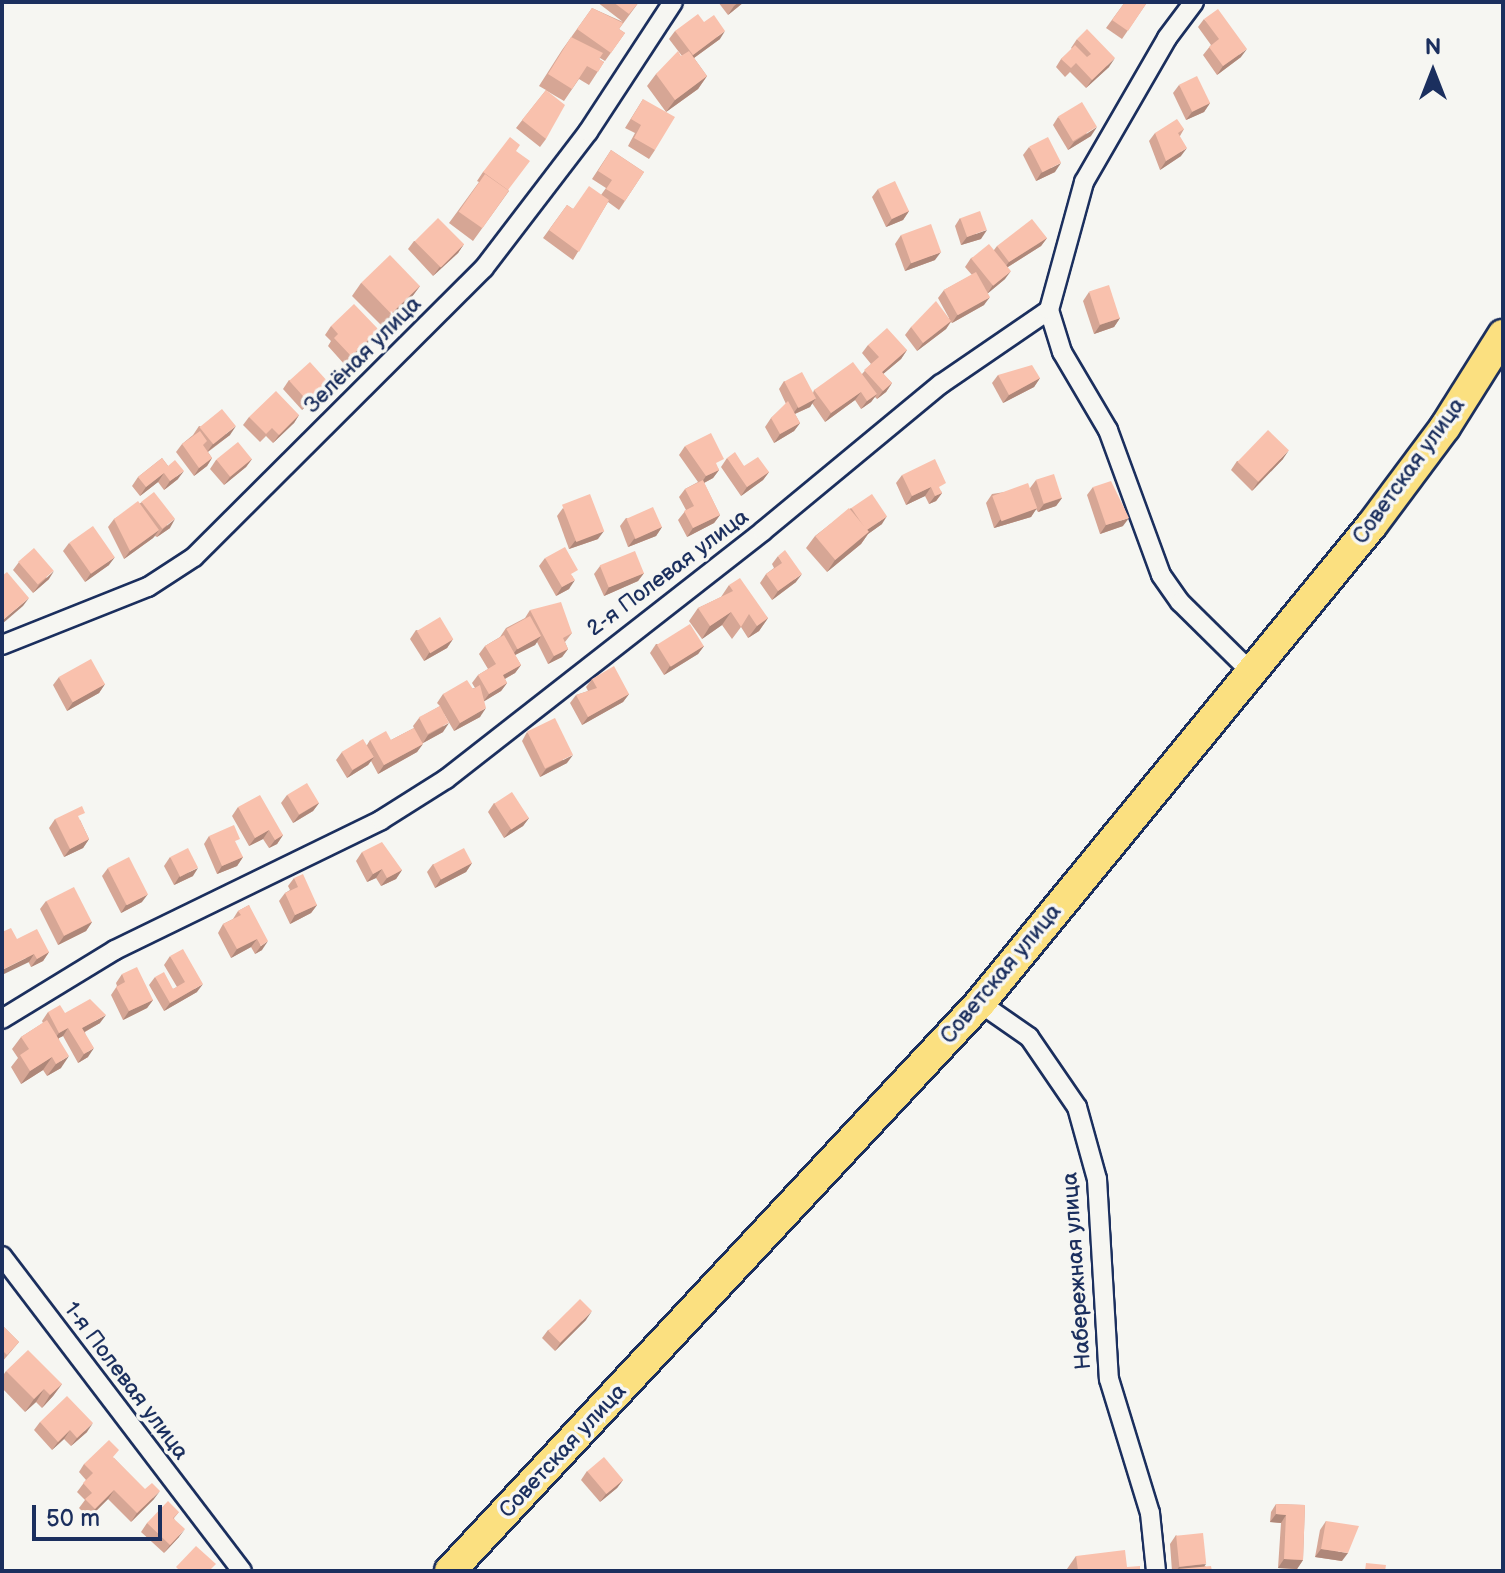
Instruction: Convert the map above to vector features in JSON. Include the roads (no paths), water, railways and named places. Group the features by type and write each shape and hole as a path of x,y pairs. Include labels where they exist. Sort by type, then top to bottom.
{"main road":[{"name":"Советская улица","path":"450,1571 980,1003 1249,670 1372,525 1500,347"}],"street":[{"name":"Зелёная улица","path":"2,645 148,587 194,557 484,268 588,132 673,2"},
{"path":"1194,2 1167,38 1084,182 1049,310 1062,352 1108,430 1161,575 1180,602 1249,670"},
{"name":"2-я Полевая улица","path":"2,1019 115,950 381,820 446,779 763,531 941,384 1049,310"},
{"name":"Набережная улица","path":"980,1003 1029,1037 1077,1107 1097,1179 1109,1379 1150,1513 1156,1571"},
{"name":"1-я Полевая улица","path":"2,1256 242,1571"}]}
